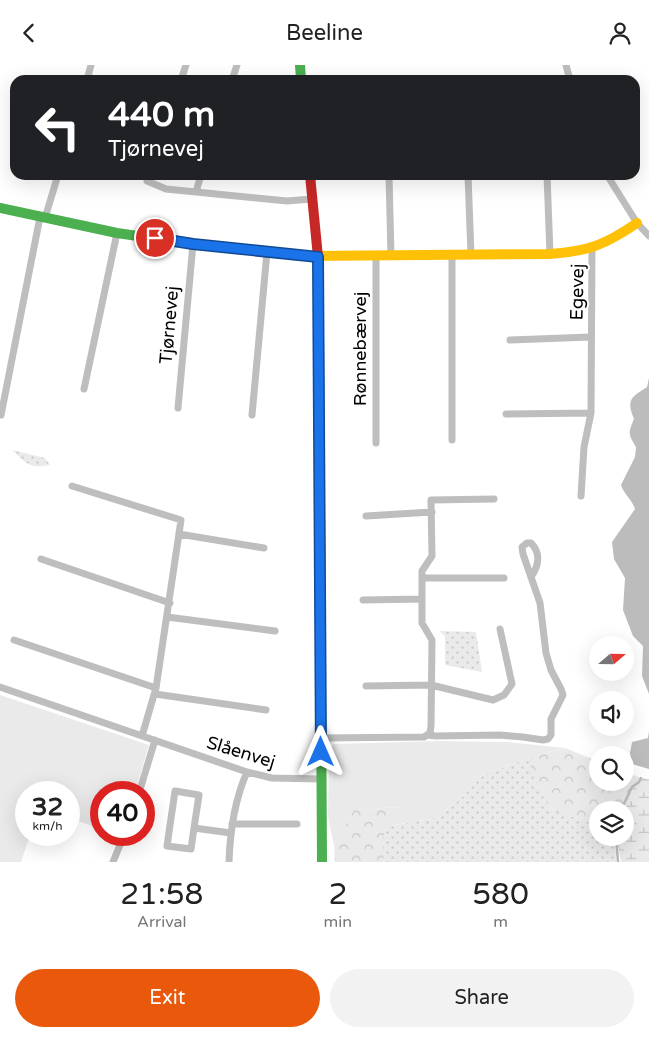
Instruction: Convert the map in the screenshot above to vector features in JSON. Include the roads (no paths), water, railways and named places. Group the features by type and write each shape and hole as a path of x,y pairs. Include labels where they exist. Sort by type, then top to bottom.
{"street":[{"path":"1,415 42,217 56,180"},
{"path":"147,180 166,189 287,201 312,199"},
{"path":"196,192 200,180"},
{"path":"310,180 318,257 322,862"},
{"path":"389,180 391,255"},
{"path":"468,180 471,255"},
{"path":"547,180 550,254"},
{"path":"610,180 637,223 649,236"},
{"path":"0,208 117,233 193,244 318,257 550,254 592,248 621,234 637,223"},
{"path":"84,389 117,233"},
{"name":"Tjørnevej","path":"178,408 193,244"},
{"name":"Egevej","path":"581,496 584,447 591,413 592,248"},
{"path":"252,415 267,252"},
{"name":"Rønnebærvej","path":"376,255 376,443"},
{"path":"452,256 452,440"},
{"name":"Egevej","path":"510,340 591,337"},
{"path":"506,415 591,413"},
{"path":"72,485 181,520 170,603 155,691 142,736"},
{"path":"428,735 431,726 432,640 422,623 422,571 432,556 432,500 494,499"},
{"path":"366,515 432,512"},
{"path":"179,535 264,548"},
{"path":"41,559 170,603"},
{"path":"321,738 500,735 548,739 551,735 551,719 563,695 550,670 540,603 531,577"},
{"path":"422,578 504,578"},
{"path":"362,600 422,599"},
{"path":"167,617 275,631"},
{"path":"366,686 431,685 493,700 504,695 512,684 500,629"},
{"path":"14,640 155,691 266,710"},
{"name":"Slåenvej","path":"0,687 247,771 272,778 321,779"},
{"path":"143,781 155,740"},
{"path":"229,862 232,824 247,771"},
{"path":"175,791 199,795 194,828 191,849 167,846 175,791"},
{"path":"232,824 297,824"},
{"path":"194,828 231,833"},
{"path":"112,862 119,846"}],"waterway":[{"path":"625,801 632,787 641,778"},
{"path":"617,846 618,862"}]}
